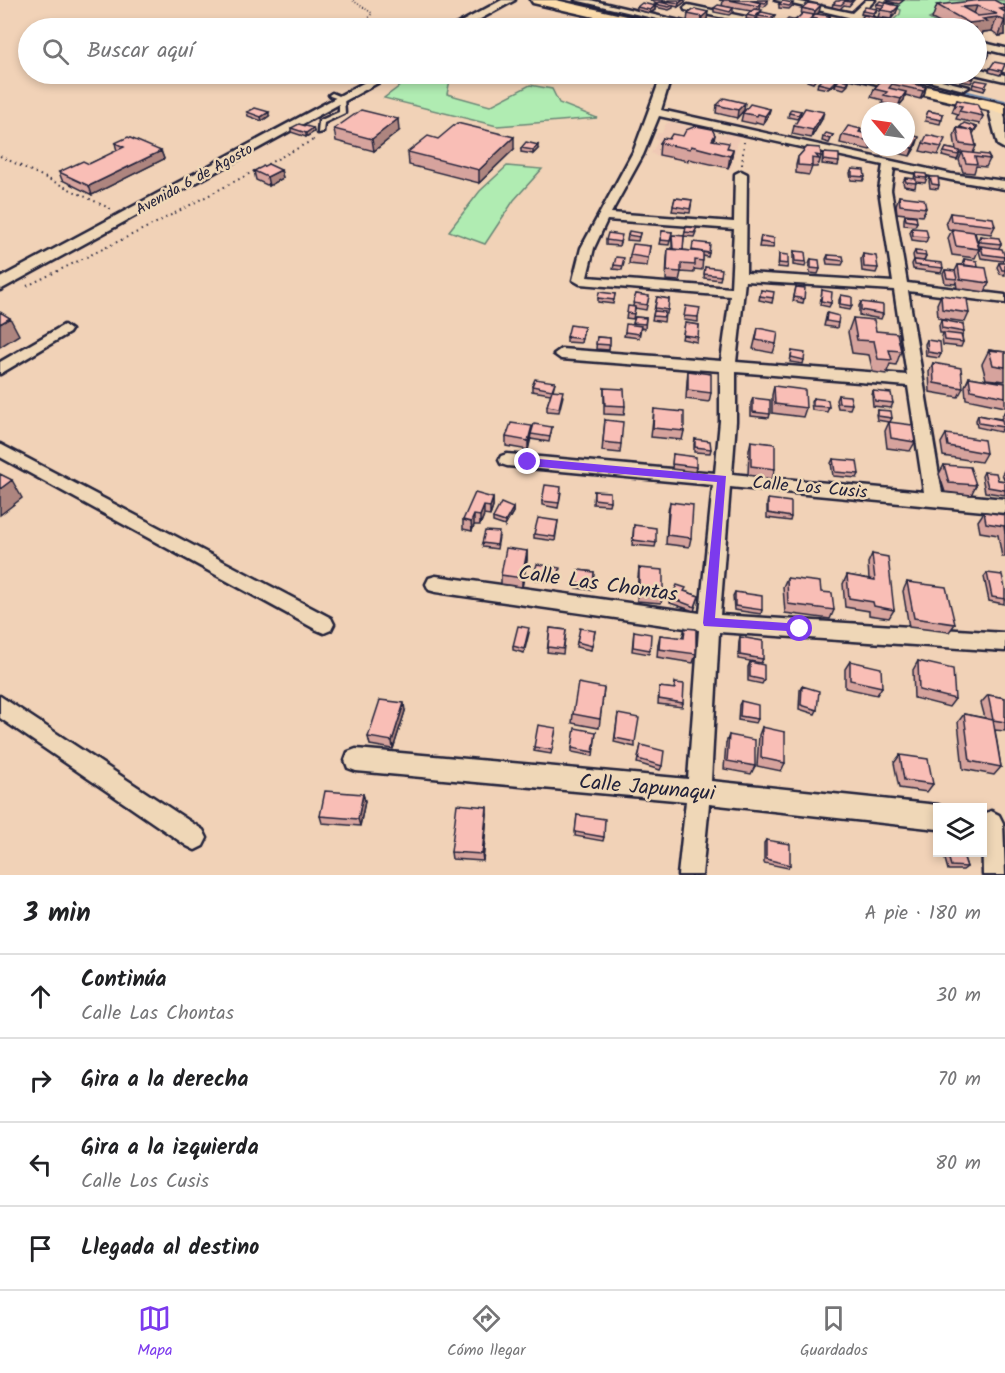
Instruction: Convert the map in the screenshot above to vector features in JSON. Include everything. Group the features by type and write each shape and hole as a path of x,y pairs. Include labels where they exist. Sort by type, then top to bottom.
{"main road":[{"path":"538,0 633,18"},
{"path":"897,84 1000,108"}],"street":[{"path":"479,18 510,0"},
{"path":"484,18 523,0"},
{"path":"579,0 644,18"},
{"path":"674,18 700,0"},
{"path":"779,0 868,18"},
{"path":"852,18 871,0"},
{"path":"688,8 736,18"},
{"path":"987,47 1005,51"},
{"path":"987,74 1005,78"},
{"name":"Avenida 6 de Agosto","path":"337,97 356,84"},
{"name":"Avenida 6 de Agosto","path":"0,285 205,168 337,97 366,84"},
{"path":"664,84 637,155 604,216 581,267 580,280 739,285 899,286 1005,299"},
{"path":"951,84 964,87"},
{"path":"1000,108 1005,145"},
{"path":"655,112 951,177 1005,185"},
{"path":"889,163 885,190 934,499"},
{"name":"Avenida 6 de Agosto","path":"0,272 114,211 205,168"},
{"path":"690,875 699,791 708,623 728,421 728,366 739,285 741,174"},
{"path":"604,216 740,226"},
{"path":"0,369 64,330"},
{"path":"561,354 916,381"},
{"path":"0,450 324,624"},
{"name":"Calle Los Cusis","path":"507,460 723,478 1005,506"},
{"name":"Calle Las Chontas","path":"436,584 708,623 1005,642"},
{"path":"0,706 195,838"},
{"name":"Calle Japunaqui","path":"356,760 699,791 933,816"},
{"path":"993,823 995,875"}],"lane":[{"path":"320,132 321,122 342,113 337,97"}],"path":[{"path":"352,0 372,13 369,18"},
{"path":"741,174 746,131"},
{"path":"21,289 158,222 316,138 320,132"},
{"path":"0,156 114,211"}],"shaded area":[{"path":"669,122 725,135 728,132 740,134 731,169 658,157 651,153 659,140 654,139 657,133 662,133"}],"green space":[{"path":"897,0 998,0 1005,1 1005,7 931,18 896,18 901,10 894,7"},
{"path":"403,84 449,84 447,94 490,106 530,85 552,89 559,103 597,118 497,126 384,98"},
{"path":"507,166 542,169 514,200 485,244 449,231 480,191"}],"building":[{"path":"668,0 683,0 679,3"},
{"path":"729,0 748,0 761,3 758,6"},
{"path":"755,0 768,0 765,3"},
{"path":"841,0 853,0 845,1 841,5 833,4"},
{"path":"994,0 1005,6 1000,9 1005,12 1005,21 997,17 960,18 937,5","holes":["977,6 997,14 978,16 962,7"]},
{"path":"783,1 793,3 789,6 779,4"},
{"path":"880,1 894,4 877,4"},
{"path":"659,2 673,5 669,7 655,4"},
{"path":"642,3 655,6 650,10 637,7"},
{"path":"808,3 821,5 815,11 802,8"},
{"path":"886,3 899,6 893,12 880,10"},
{"path":"718,5 733,8 730,12 714,8"},
{"path":"865,7 877,9 874,13 862,11"},
{"path":"695,9 708,12 702,17 688,14"},
{"path":"754,9 762,10 755,17 747,15"},
{"path":"762,12 775,15 772,18 758,16"},
{"path":"803,13 814,15 811,18 798,18"},
{"path":"816,14 830,16 828,18 812,18"},
{"path":"864,15 877,18 861,18"},
{"path":"994,62 1005,64 1002,71 990,68"},
{"path":"878,84 892,84 889,88 906,92 901,99 884,95 887,92 874,89"},
{"path":"892,84 913,84 926,87 923,91"},
{"path":"724,98 745,103 738,110 717,105"},
{"path":"957,100 977,104 983,116 959,111 962,106 955,105"},
{"path":"750,104 770,109 765,116 743,113"},
{"path":"255,108 269,112 261,117 247,112"},
{"path":"805,108 824,112 813,130 794,126"},
{"path":"791,109 801,111 798,115 789,113"},
{"path":"361,110 398,119 372,139 334,129"},
{"path":"928,111 943,114 942,120 926,117"},
{"path":"457,123 514,137 479,170 408,152 428,136 438,139"},
{"path":"964,123 977,127 973,131 960,127"},
{"path":"299,124 313,128 306,133 291,128"},
{"path":"696,126 712,129 715,135 712,140 729,143 727,148 733,149 730,156 691,146 690,149 660,143 663,138 669,139 672,134 683,136 686,130"},
{"path":"848,126 861,129 859,132 861,139 842,135"},
{"path":"957,128 972,130 976,146 960,144"},
{"path":"826,133 833,135 830,139 823,137"},
{"path":"927,135 945,139 941,147 923,143"},
{"path":"128,137 161,151 89,186 59,172 83,161 89,164 124,147 115,143"},
{"path":"526,142 538,145 533,150 521,148"},
{"path":"807,147 820,148 821,156 816,155 819,159 812,158 812,166 798,165 798,157"},
{"path":"946,148 960,151 958,155 944,152"},
{"path":"962,152 988,155 990,159 975,157 977,164 966,163"},
{"path":"823,153 839,154 839,162 823,160"},
{"path":"268,164 281,170 267,177 254,171"},
{"path":"852,169 864,170 865,177 852,176"},
{"path":"915,173 926,174 927,178 916,177"},
{"path":"930,177 938,177 939,185 932,184"},
{"path":"905,178 916,179 916,183 906,182"},
{"path":"899,196 924,199 926,208 900,205"},
{"path":"675,198 692,200 690,209 673,206"},
{"path":"950,213 993,218 995,226 951,221"},
{"path":"905,215 916,216 917,222 906,220"},
{"path":"686,227 697,228 694,233 685,232"},
{"path":"912,228 926,229 928,237 913,236"},
{"path":"952,229 974,232 979,249 956,246"},
{"path":"629,231 640,233 639,237 628,235"},
{"path":"662,231 672,232 670,241 660,240"},
{"path":"608,233 622,235 620,242 606,240"},
{"path":"672,235 684,236 683,250 673,249"},
{"path":"761,236 774,238 774,244 760,242"},
{"path":"980,236 999,238 1001,244 981,242"},
{"path":"693,242 710,244 709,253 692,250"},
{"path":"633,244 650,246 648,258 630,255"},
{"path":"981,246 1002,249 1005,257 983,254"},
{"path":"668,249 703,252 703,261 695,260 695,265 681,264 681,272 667,271"},
{"path":"794,251 805,252 806,262 795,261"},
{"path":"915,251 925,252 926,256 916,255"},
{"path":"779,254 788,255 788,264 779,263"},
{"path":"863,254 876,256 878,268 864,267"},
{"path":"828,255 843,256 844,261 828,259"},
{"path":"616,257 624,258 622,266 614,265"},
{"path":"811,259 819,260 820,269 811,268"},
{"path":"964,259 977,261 978,267 965,265"},
{"path":"914,260 942,263 943,268 915,265"},
{"path":"999,263 1005,263 1005,270 1002,270"},
{"path":"958,265 986,268 989,283 960,279"},
{"path":"705,267 722,269 721,276 704,274"},
{"path":"945,270 955,271 957,279 947,278"},
{"path":"796,287 805,288 804,299 794,297"},
{"path":"761,290 774,292 773,298 760,296"},
{"path":"822,290 832,292 831,303 821,301"},
{"path":"599,292 615,294 614,300 598,298"},
{"path":"636,294 649,296 647,305 633,303"},
{"path":"841,295 852,297 852,306 840,304"},
{"path":"941,295 967,299 969,313 942,309"},
{"path":"657,297 669,299 668,310 655,308"},
{"path":"861,302 883,305 883,314 861,310"},
{"path":"628,306 635,307 634,314 627,313"},
{"path":"686,306 700,308 698,317 684,316"},
{"path":"654,311 665,312 664,317 653,316"},
{"path":"0,312 10,318 0,324"},
{"path":"827,313 839,316 838,323 826,321"},
{"path":"635,317 646,318 645,324 633,323"},
{"path":"853,318 874,320 876,331 897,333 901,351 889,350 892,360 878,359 874,341 857,340"},
{"path":"941,320 963,324 964,332 942,328"},
{"path":"685,323 699,325 698,337 683,335"},
{"path":"626,324 641,326 639,334 625,332"},
{"path":"570,325 584,327 582,339 567,337"},
{"path":"758,328 778,332 776,344 756,340"},
{"path":"944,333 961,335 963,342 945,340"},
{"path":"597,337 610,338 610,345 596,344"},
{"path":"927,340 940,342 941,354 928,352"},
{"path":"989,350 1005,352 1005,367 993,365"},
{"path":"792,351 805,353 804,360 791,357"},
{"path":"933,363 961,368 963,388 934,383"},
{"path":"688,371 711,374 711,393 688,390"},
{"path":"969,377 1005,383 1005,397 971,390"},
{"path":"535,379 555,382 552,390 532,386"},
{"path":"774,386 805,390 806,408 775,404"},
{"path":"604,388 624,389 625,406 605,405"},
{"path":"552,390 563,391 559,408 547,406"},
{"path":"873,391 891,393 893,403 875,401"},
{"path":"838,395 850,396 852,404 839,403"},
{"path":"753,398 770,400 770,414 753,412"},
{"path":"813,398 828,400 829,407 813,406"},
{"path":"654,409 684,412 684,431 653,428"},
{"path":"878,410 891,411 892,418 878,416"},
{"path":"978,415 1002,420 1003,427 979,423"},
{"path":"605,420 623,422 621,444 603,442"},
{"path":"889,422 912,425 915,442 891,438"},
{"path":"511,423 532,426 528,441 506,437"},
{"path":"534,424 552,427 550,437 531,434"},
{"path":"946,434 984,440 986,453 948,446"},
{"path":"695,439 710,441 711,449 695,447"},
{"path":"751,441 775,444 775,469 751,466"},
{"path":"673,454 696,457 696,467 672,464"},
{"path":"833,459 857,461 859,474 835,472"},
{"path":"944,465 970,467 976,485 949,483"},
{"path":"984,472 996,473 998,480 1005,481 1005,490 988,487"},
{"path":"0,474 12,480 0,489"},
{"path":"545,485 561,487 559,503 542,501"},
{"path":"594,491 610,492 610,501 594,499"},
{"path":"475,493 493,498 490,507 484,506 480,516 474,515 471,522 463,520"},
{"path":"768,499 791,502 791,517 768,513"},
{"path":"670,502 693,505 691,538 667,535"},
{"path":"501,503 513,508 505,522 493,518"},
{"path":"984,512 1005,515 1005,534 1004,526 986,523"},
{"path":"538,518 558,521 555,537 534,534"},
{"path":"634,525 656,528 656,543 633,540"},
{"path":"485,531 499,532 497,545 482,543"},
{"path":"506,548 527,551 522,578 501,575"},
{"path":"872,554 888,557 894,610 874,606 873,602 849,598 847,575 875,580"},
{"path":"537,564 560,568 558,578 534,574"},
{"path":"639,568 663,570 663,594 639,592"},
{"path":"578,570 594,572 593,586 576,583"},
{"path":"987,573 1002,575 1005,599 992,597"},
{"path":"787,578 820,582 821,592 832,593 834,610 788,604"},
{"path":"907,582 946,587 955,624 914,618"},
{"path":"677,585 686,588 684,591 699,596 695,607 671,598"},
{"path":"735,592 762,596 762,610 735,606"},
{"path":"518,626 529,628 524,649 513,646"},
{"path":"550,628 566,630 563,649 548,647"},
{"path":"580,628 595,631 592,646 577,642"},
{"path":"685,628 696,629 696,654 659,649 660,635 684,638"},
{"path":"634,631 651,634 650,650 633,647"},
{"path":"740,637 763,641 763,659 740,655"},
{"path":"850,661 881,668 882,687 850,680"},
{"path":"918,661 953,669 955,699 919,690"},
{"path":"750,662 764,665 764,680 750,677"},
{"path":"578,683 604,688 600,719 573,714"},
{"path":"675,683 684,684 683,703 659,699 659,687 675,689"},
{"path":"802,686 819,691 817,710 801,705"},
{"path":"988,695 1005,698 1005,722 993,720"},
{"path":"380,700 404,703 392,741 368,737"},
{"path":"741,701 758,705 758,719 740,716"},
{"path":"618,714 639,718 635,742 615,738"},
{"path":"964,714 993,720 1001,767 970,761"},
{"path":"538,725 556,728 552,750 534,747"},
{"path":"762,727 785,732 785,763 761,758"},
{"path":"575,728 596,732 593,752 572,748"},
{"path":"729,735 755,740 755,766 727,761"},
{"path":"641,745 664,751 662,766 638,759"},
{"path":"900,755 928,759 933,784 904,780"},
{"path":"325,791 363,794 358,819 320,816"},
{"path":"457,804 487,807 482,854 451,852"},
{"path":"577,815 605,819 604,837 575,832"},
{"path":"766,840 790,844 790,865 766,859"},
{"path":"948,857 964,857 967,867 951,866"}],"waterway":[{"path":"936,84 1005,101"}],"route":[{"path":"528,462 723,478 708,623 800,629"}]}
